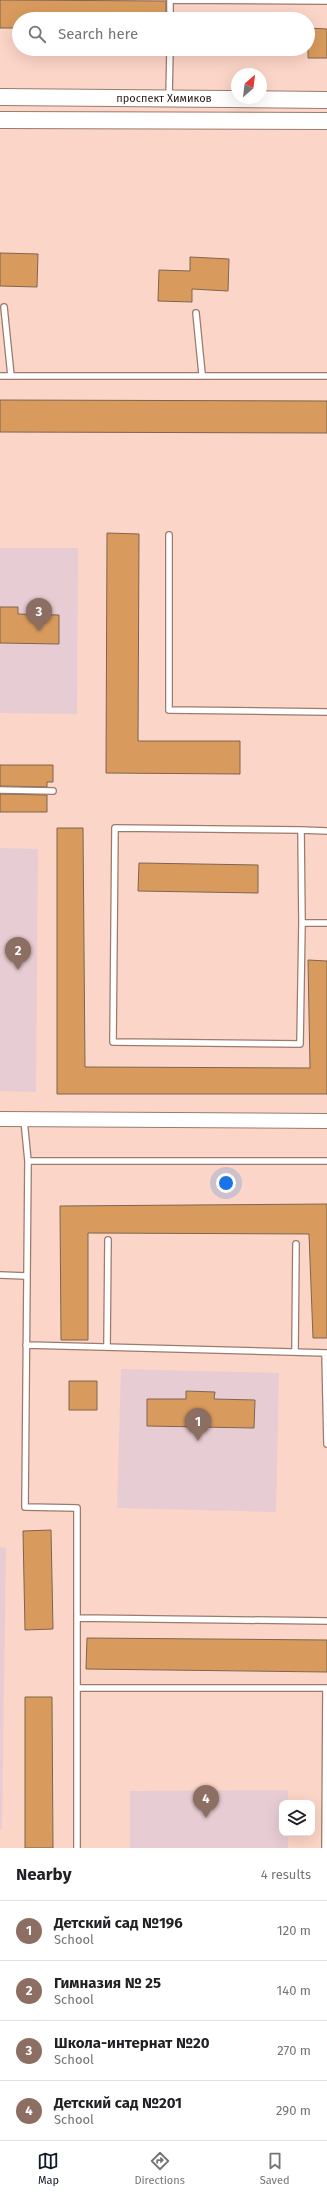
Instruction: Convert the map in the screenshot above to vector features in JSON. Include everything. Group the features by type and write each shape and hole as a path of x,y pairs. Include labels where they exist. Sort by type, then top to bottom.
{"main road":[{"name":"проспект Химиков","path":"0,98 327,100"},
{"name":"проспект Химиков","path":"0,120 327,121"}],"street":[{"path":"0,1118 327,1121"}],"lane":[{"path":"170,12 170,0 327,1"},
{"path":"169,98 170,56"},
{"path":"4,307 11,376"},
{"path":"196,313 202,374"},
{"path":"0,376 202,374 327,376"},
{"path":"169,535 169,710 327,712"},
{"path":"0,790 53,791"},
{"path":"301,830 302,923 300,1044 113,1042 115,828 301,830 327,831"},
{"path":"302,923 327,923"},
{"path":"24,1119 28,1161 25,1507 77,1508 77,1848"},
{"path":"28,1161 327,1161"},
{"path":"106,1346 108,1240"},
{"path":"295,1352 296,1244"},
{"path":"0,1275 26,1276"},
{"path":"26,1345 326,1353 327,1444"},
{"path":"77,1618 327,1621"},
{"path":"77,1688 327,1688 325,1848"}],"shaded area":[{"path":"0,548 78,548 77,714 0,713"},
{"path":"0,848 38,849 36,1092 0,1091"},
{"path":"121,1369 279,1373 276,1512 117,1508"},
{"path":"0,1547 6,1548 2,1829 0,1829"},
{"path":"288,1790 288,1800 279,1800 279,1836 288,1836 288,1848 130,1848 130,1791"}],"building":[{"path":"0,0 166,1 166,12 12,12 12,28 0,28"},
{"path":"315,28 327,29 327,58 308,58 308,56 315,56"},
{"path":"0,253 38,254 37,287 0,286"},
{"path":"190,257 229,259 228,291 192,289 192,302 158,301 159,270 190,271"},
{"path":"0,400 327,401 327,433 0,432"},
{"path":"107,533 139,534 138,741 240,741 240,774 106,773"},
{"path":"0,607 18,607 18,614 59,615 59,644 0,643"},
{"path":"0,765 53,765 53,782 47,782 47,787 0,786"},
{"path":"0,794 47,795 47,812 0,812"},
{"path":"57,828 83,828 85,1067 310,1068 308,960 327,961 327,1094 57,1094"},
{"path":"139,863 258,865 258,893 138,891"},
{"path":"327,1204 327,1338 313,1338 309,1234 88,1233 88,1340 61,1340 60,1206"},
{"path":"69,1381 97,1381 97,1410 69,1410"},
{"path":"186,1391 215,1392 214,1399 255,1400 254,1428 147,1426 147,1399 186,1399"},
{"path":"51,1530 53,1629 25,1630 23,1531"},
{"path":"87,1638 327,1640 327,1672 86,1669"},
{"path":"25,1697 52,1697 53,1848 25,1848"}],"place":[{"name":"Школа-интернат №20","path":"39,631"},
{"name":"Гимназия № 25","path":"18,970"},
{"name":"Детский сад №196","path":"198,1441"},
{"name":"Детский сад №201","path":"206,1818"}]}
